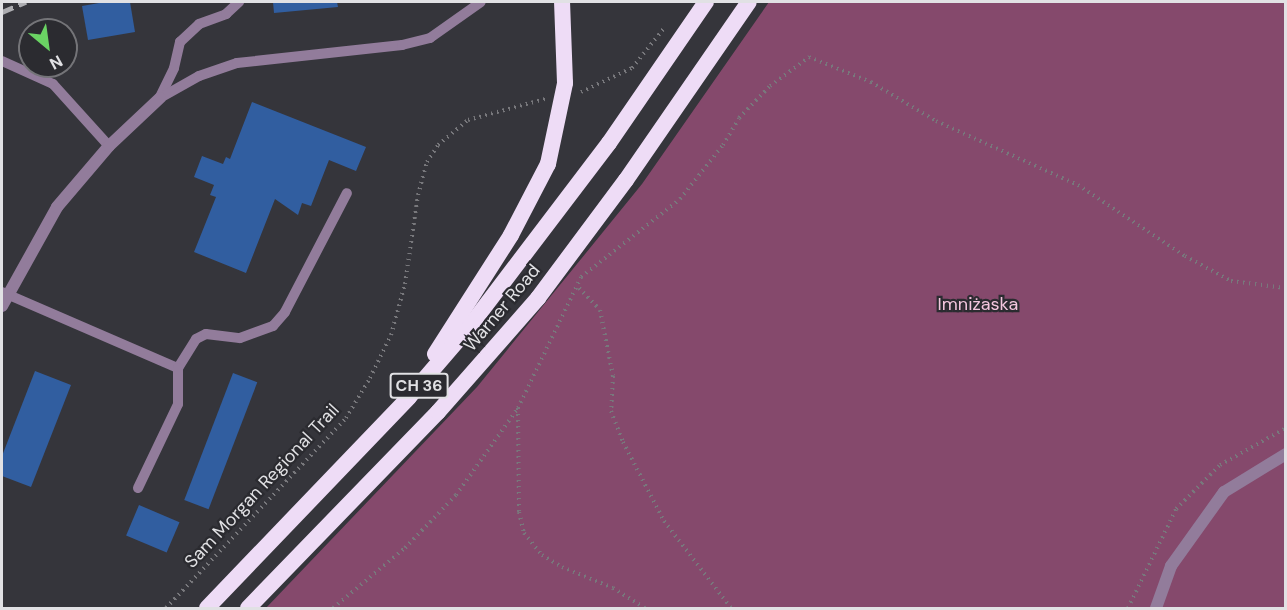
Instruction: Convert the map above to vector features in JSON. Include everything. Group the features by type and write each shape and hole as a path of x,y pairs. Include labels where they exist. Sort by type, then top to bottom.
{"highway":[{"path":"409,397 516,226 548,164 565,83 562,2"},
{"name":"Warner Road","path":"207,609 409,397 507,280 609,143 706,2"},
{"name":"Warner Road","path":"248,609 500,342 626,180 749,2"}],"street":[{"path":"2,306 4,293 57,207 109,146 160,98"},
{"path":"1156,609 1171,566 1224,492 1286,454"}],"lane":[{"path":"160,98 174,68 180,42 199,24 226,14 239,2"},
{"path":"160,98 199,76 237,63 430,38 481,2"},
{"path":"2,61 53,84 109,146"},
{"path":"138,488 178,404 178,368 196,339 206,334 240,338 273,326 285,312 347,193"},
{"path":"4,293 178,368"}],"path":[{"path":"577,92 632,68 670,20"},
{"path":"333,609 405,548 456,495 518,408 579,287 581,277 680,199 723,145 739,118 770,86 809,57 871,82 936,121 1078,185 1185,256 1231,281 1286,288"},
{"name":"Sam Morgan Regional Trail","path":"166,609 346,418 370,378 391,335 405,284 418,195 427,162 438,146 468,120 550,98"},
{"path":"579,287 600,310 613,376 611,411 622,442 664,521 730,609"},
{"path":"518,408 519,512 524,533 542,555 562,567 613,588 645,609"}],"green space":[{"name":"Imniżaska","path":"769,2 1285,2 1285,608 266,608 477,387 642,184"}],"building":[{"path":"105,2 130,2 135,32 88,40 82,6"},
{"path":"273,2 337,2 338,7 274,13"},
{"path":"252,102 366,147 356,171 329,160 311,206 302,203 298,215 275,199 246,273 194,252 216,197 210,195 214,185 194,177 202,156 223,164 226,157 230,159"},
{"path":"35,371 71,385 31,487 2,476 2,456"},
{"path":"233,373 257,382 209,509 184,500"},
{"path":"139,505 180,522 167,553 126,535"}],"railway":[{"path":"2,12 26,2"}]}
